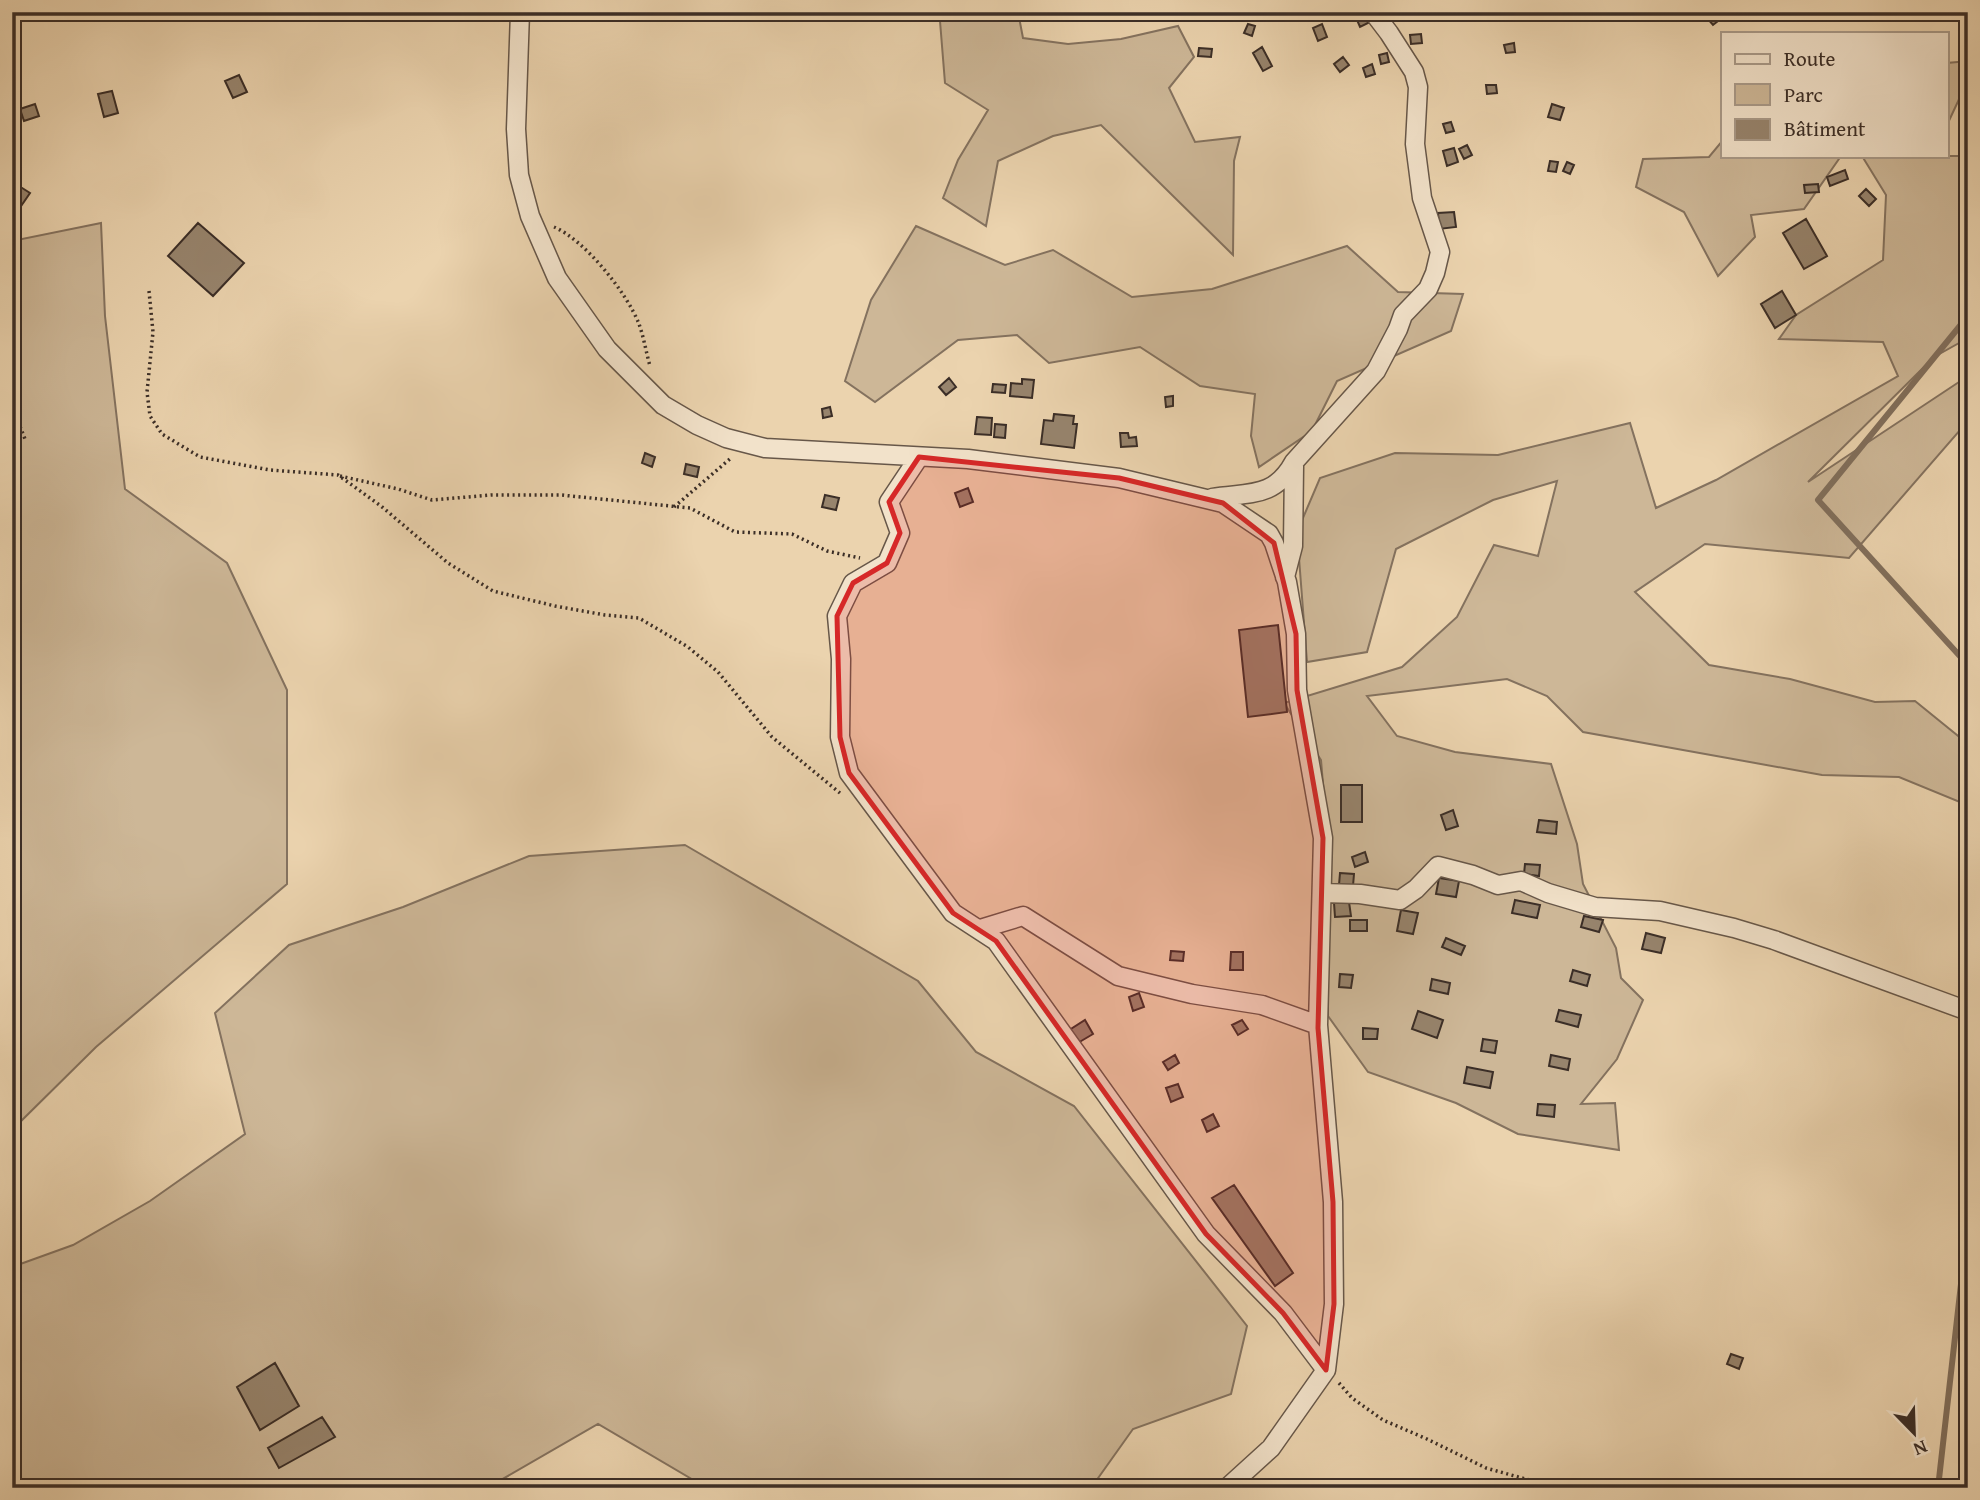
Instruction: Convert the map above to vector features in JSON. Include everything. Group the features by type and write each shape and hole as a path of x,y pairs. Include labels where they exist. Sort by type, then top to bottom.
{"street":[{"path":"520,12 517,141 519,175 530,216 557,278 607,349 663,405 726,438 765,448 800,452 968,459 1119,478 1223,503 1269,534 1274,543 1285,577 1296,634 1297,690 1323,838 1318,1025 1333,1202 1334,1304 1326,1370 1271,1448 1227,1488"},
{"path":"1207,499 1261,493 1285,479 1294,462 1376,371 1403,315 1428,289 1435,273 1440,252 1422,198 1415,144 1418,87 1414,72 1373,12"},
{"path":"919,457 889,502 900,533 887,563 853,583 837,616 841,659 840,737 849,773 953,913 996,941 1206,1234 1283,1313 1326,1370"},
{"path":"1285,577 1293,546 1294,462"},
{"path":"1322,893 1360,894 1400,900 1416,889 1438,866 1473,875 1497,885 1521,881 1548,893 1595,907 1660,911 1774,940 1968,1011"},
{"path":"980,929 1023,916 1118,976 1192,994 1262,1005 1318,1025"}],"path":[{"path":"530,216 562,230 591,255 623,295 638,323 651,369"},
{"path":"149,291 153,332 147,392 150,416 162,434 200,457 270,470 338,475 432,500 491,495 561,495 690,508 735,532 792,534 827,551 887,563"},
{"path":"12,406 25,439"},
{"path":"674,507 747,443"},
{"path":"338,475 381,506 448,563 493,591 555,606 639,618 672,636 718,672 772,737 843,796"},
{"path":"1326,1370 1352,1398 1383,1420 1427,1438 1486,1468 1558,1488"}],"highlighted area":[{"path":"919,457 1119,478 1223,503 1274,543 1296,634 1297,690 1323,838 1318,1028 1333,1202 1334,1304 1326,1370 1283,1313 1206,1234 996,941 953,913 849,773 840,737 837,616 853,583 887,563 900,533 889,502"}],"green space":[{"path":"945,12 1018,12 1023,38 1068,44 1121,39 1178,26 1194,57 1169,88 1195,142 1240,137 1234,161 1233,255 1101,125 1053,136 998,161 986,226 943,198 958,160 988,110 945,83 940,21"},
{"path":"1968,61 1968,80 1948,123 1948,63"},
{"path":"1721,142 1721,158 1840,158 1804,209 1751,215 1755,237 1718,276 1684,212 1636,187 1643,159 1709,157"},
{"path":"1968,156 1968,338 1934,357 1808,482 1968,376 1968,421 1849,558 1705,544 1635,592 1709,665 1790,679 1875,702 1915,701 1968,744 1968,816 1960,802 1899,777 1822,775 1583,732 1547,696 1507,679 1367,696 1397,736 1455,752 1551,764 1577,844 1583,884 1616,948 1621,978 1643,1000 1617,1059 1581,1104 1615,1103 1619,1150 1518,1134 1456,1103 1368,1072 1328,1016 1328,845 1321,760 1284,703 1402,667 1457,617 1494,545 1538,556 1557,481 1493,500 1396,549 1367,652 1307,662 1297,532 1320,478 1395,453 1498,455 1630,423 1656,508 1716,480 1898,376 1883,342 1779,339 1796,315 1883,260 1886,195 1863,158"},
{"path":"101,223 105,316 125,489 227,563 287,690 287,884 96,1047 12,1130 12,241"},
{"path":"916,226 1005,265 1053,250 1132,297 1212,289 1347,246 1398,292 1463,294 1451,331 1337,381 1312,431 1259,467 1251,436 1255,394 1200,386 1140,347 1049,363 1017,335 958,340 875,402 845,381 871,300"},
{"path":"685,845 918,981 976,1052 1074,1106 1247,1326 1231,1394 1133,1429 1091,1488 707,1488 598,1424 487,1488 12,1488 12,1267 73,1245 150,1201 245,1134 215,1013 289,945 403,907 529,856"}],"building":[{"path":"1713,12 1722,18 1713,25 1707,18"},
{"path":"1367,15 1370,22 1360,27 1357,20"},
{"path":"1248,24 1255,26 1252,36 1244,33"},
{"path":"1322,24 1327,37 1318,41 1313,28"},
{"path":"1421,34 1422,43 1411,44 1410,35"},
{"path":"1514,43 1515,52 1506,53 1504,45"},
{"path":"1262,47 1272,66 1263,71 1253,53"},
{"path":"1199,48 1212,49 1211,57 1198,56"},
{"path":"1387,53 1389,62 1381,64 1379,55"},
{"path":"1343,57 1349,65 1340,72 1334,64"},
{"path":"1372,64 1375,74 1366,77 1363,68"},
{"path":"239,75 247,92 233,98 225,81"},
{"path":"1486,85 1496,85 1497,93 1487,94"},
{"path":"112,91 118,113 104,117 98,94"},
{"path":"35,104 39,116 24,121 20,109"},
{"path":"1552,104 1564,108 1560,120 1548,117"},
{"path":"1451,122 1454,131 1446,133 1443,124"},
{"path":"1467,145 1472,155 1464,159 1459,149"},
{"path":"1454,148 1458,162 1447,166 1443,151"},
{"path":"1550,161 1558,162 1556,172 1548,171"},
{"path":"1567,162 1574,165 1570,174 1563,171"},
{"path":"1845,170 1848,179 1830,186 1827,177"},
{"path":"1818,184 1819,192 1805,193 1804,185"},
{"path":"19,186 30,193 17,212 12,209 12,196"},
{"path":"1866,189 1876,199 1869,206 1859,196"},
{"path":"1454,212 1456,227 1439,229 1438,213"},
{"path":"1806,219 1827,256 1804,269 1783,233"},
{"path":"198,223 244,263 213,296 168,256"},
{"path":"1782,291 1796,315 1775,328 1761,304"},
{"path":"949,378 956,387 946,395 939,387"},
{"path":"1022,379 1034,380 1032,398 1010,396 1011,383 1022,384"},
{"path":"993,384 1006,385 1005,393 992,392"},
{"path":"1173,396 1173,406 1166,407 1165,397"},
{"path":"830,407 832,416 823,418 822,409"},
{"path":"1054,414 1074,416 1073,424 1077,424 1074,448 1041,444 1044,420 1053,421"},
{"path":"977,417 992,418 991,435 975,434"},
{"path":"995,424 1006,425 1005,438 994,437"},
{"path":"1120,433 1128,433 1129,438 1136,437 1137,446 1121,447"},
{"path":"645,453 655,457 652,467 642,463"},
{"path":"686,464 699,467 697,477 684,474"},
{"path":"968,488 973,502 960,507 955,493"},
{"path":"825,495 839,498 836,510 822,507"},
{"path":"1278,625 1287,712 1248,717 1239,630"},
{"path":"1341,785 1362,785 1362,822 1341,822"},
{"path":"1453,810 1458,826 1446,830 1441,815"},
{"path":"1539,820 1557,822 1556,834 1537,832"},
{"path":"1365,852 1368,862 1355,867 1352,857"},
{"path":"1525,864 1540,865 1539,876 1524,874"},
{"path":"1340,873 1354,874 1353,886 1339,885"},
{"path":"1439,878 1459,881 1456,897 1436,894"},
{"path":"1515,900 1540,905 1537,918 1512,913"},
{"path":"1349,902 1351,916 1335,917 1334,903"},
{"path":"1401,910 1418,913 1413,934 1397,931"},
{"path":"1584,916 1603,920 1599,932 1581,927"},
{"path":"1350,920 1367,920 1367,931 1350,931"},
{"path":"1646,933 1665,938 1661,953 1642,949"},
{"path":"1446,938 1465,946 1461,955 1442,947"},
{"path":"1171,951 1184,952 1183,961 1170,960"},
{"path":"1231,952 1243,952 1243,970 1230,970"},
{"path":"1573,970 1590,975 1587,986 1570,981"},
{"path":"1340,974 1353,975 1351,988 1339,987"},
{"path":"1432,979 1450,983 1448,994 1430,990"},
{"path":"1139,993 1144,1007 1133,1011 1129,997"},
{"path":"1559,1010 1581,1015 1578,1027 1556,1021"},
{"path":"1418,1011 1443,1020 1437,1038 1412,1029"},
{"path":"1085,1020 1093,1034 1071,1047 1063,1034"},
{"path":"1242,1020 1248,1029 1238,1035 1232,1025"},
{"path":"1363,1028 1378,1029 1377,1039 1363,1039"},
{"path":"1483,1039 1497,1041 1495,1053 1481,1051"},
{"path":"1175,1055 1179,1063 1168,1070 1163,1062"},
{"path":"1551,1055 1570,1059 1568,1070 1549,1066"},
{"path":"1467,1067 1493,1072 1490,1088 1464,1083"},
{"path":"1178,1084 1183,1097 1171,1102 1166,1088"},
{"path":"1538,1104 1555,1105 1554,1117 1537,1115"},
{"path":"1213,1114 1219,1126 1207,1132 1202,1120"},
{"path":"1234,1185 1293,1273 1275,1286 1212,1198"},
{"path":"1731,1354 1743,1358 1739,1369 1727,1364"},
{"path":"275,1363 299,1406 260,1430 237,1387"},
{"path":"322,1417 335,1437 279,1468 268,1448"}],"waterway":[{"path":"1968,316 1818,500 1968,665"},
{"path":"1938,1488 1968,1222"}]}
